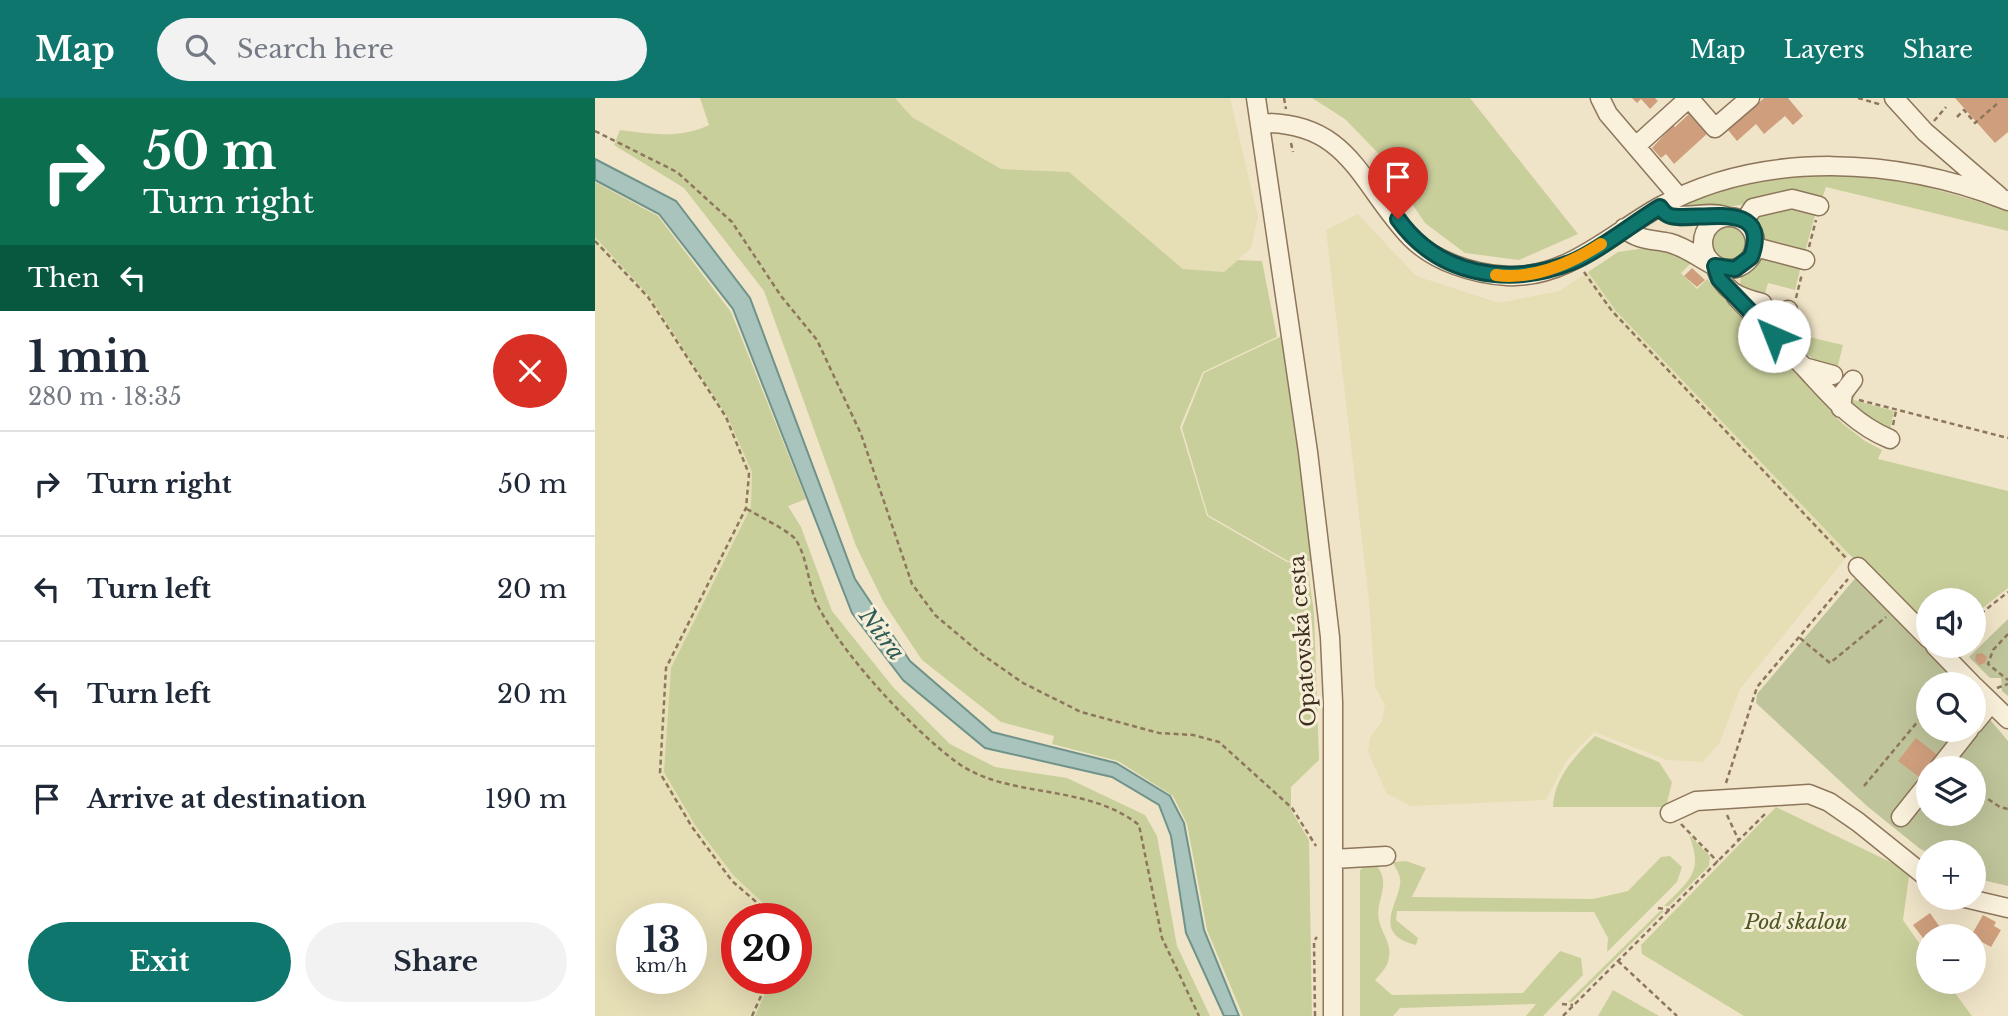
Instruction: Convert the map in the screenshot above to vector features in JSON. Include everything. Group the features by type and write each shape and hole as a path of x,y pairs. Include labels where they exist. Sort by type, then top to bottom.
{"street":[{"name":"Opatovská cesta","path":"1256,98 1330,637 1333,1016"},
{"path":"1600,98 1608,114 1679,197"},
{"path":"1636,146 1689,98 1716,128 1750,98"},
{"path":"1893,98 1941,147 2005,200"},
{"path":"1260,122 1288,123 1325,137 1357,164 1411,238 1434,255 1456,266 1510,276 1541,271 1577,260 1679,197 1743,177 1811,167 1845,166 1926,177 2005,200"},
{"path":"1926,177 1941,147"},
{"path":"1819,206 1792,199 1753,208 1736,219 1715,220 1706,230 1702,243 1705,256 1715,266 1719,279 1841,408 1868,430 1890,439"},
{"path":"1624,229 1635,238 1672,244 1725,270 1744,265 1755,247 1754,237 1736,219 1715,213 1681,217 1668,215 1660,207"},
{"path":"1755,247 1805,260"},
{"path":"1736,297 1762,303"},
{"path":"1774,336 1779,320 1788,310"},
{"path":"1804,367 1833,375"},
{"path":"1841,408 1843,393 1855,385"},
{"path":"1858,567 1916,626"},
{"path":"1947,658 1960,672"},
{"path":"1986,699 2008,719"},
{"path":"1986,710 1991,704"},
{"path":"1948,756 1960,742"},
{"path":"1670,813 1696,801 1808,794 1829,802 1858,822 1916,869"},
{"path":"1901,817 1916,798"},
{"path":"1333,859 1387,856"},
{"path":"1986,903 2008,908"}],"path":[{"path":"1858,98 1882,105 1893,98"},
{"path":"1957,117 1964,110 1975,123 1998,103"},
{"path":"1938,116 1946,107"},
{"path":"595,131 677,172 732,222 781,296 817,340 860,435 912,584 935,615 980,653 1023,683 1081,712 1159,733 1193,734 1219,742 1292,808 1314,845 1333,859"},
{"path":"1811,238 1813,228"},
{"path":"595,242 648,297 726,417 749,474 746,509 666,668 660,772 692,827 732,881 757,903"},
{"path":"1577,260 1612,311 1833,548"},
{"path":"1798,289 1801,278"},
{"path":"1855,385 1855,399 2008,438"},
{"path":"746,509 795,539 818,606 861,667 910,723 957,763 996,781 1073,795 1098,803 1123,812 1139,825 1162,938 1199,1016"},
{"path":"1739,841 1720,800 1758,687 1858,567"},
{"path":"1986,609 2008,592"},
{"path":"1799,638 1830,663 1889,615"},
{"path":"2008,634 1993,650 1988,664 2008,680"},
{"path":"1864,786 1916,724"},
{"path":"1986,798 2000,807 2008,808"},
{"path":"1563,1016 1767,812"},
{"path":"1670,813 1718,862"},
{"path":"1658,908 1670,910"},
{"path":"1618,961 1677,1016"},
{"path":"751,1016 761,994"},
{"path":"1562,1004 1573,1005"}],"shaded area":[{"path":"895,98 1230,98 1258,217 1251,248 1224,272 1183,269 1069,172 1001,169 912,117"},
{"path":"1358,214 1416,276 1499,303 1559,291 1588,272 1616,311 1849,554 1740,689 1719,744 1703,762 1667,760 1594,732 1566,761 1546,800 1411,806 1387,794 1368,752 1370,737 1382,721 1385,705 1375,687 1369,601 1326,230"},
{"path":"595,237 650,297 728,418 752,472 751,507 671,668 664,772 695,825 734,876 763,903 721,903 721,994 765,994 755,1016 595,1016"}],"green space":[{"path":"700,98 895,98 912,117 1001,169 1069,172 1183,269 1224,272 1238,260 1262,261 1277,337 1203,372 1180,427 1207,516 1287,562 1307,562 1314,613 1319,760 1291,787 1291,810 1309,840 1312,1016 1243,1016 1207,930 1187,824 1173,796 1118,761 1052,744 1054,736 1001,722 922,660 884,603 856,546 764,291 684,188 614,145 620,130 676,134 709,125"},
{"path":"1312,98 1470,98 1578,234 1519,260 1465,253 1425,223 1377,152 1345,119"},
{"path":"1838,173 1917,184 2001,208 2008,211 2008,231 1826,187 1822,199 1800,193 1776,193 1757,197 1746,204 1684,214 1679,210 1708,193 1730,187"},
{"path":"595,182 658,216 731,312 806,499 788,506 801,527 832,611 893,687 950,744 995,767 1067,778 1145,815 1157,836 1177,946 1210,1016 755,1016 765,994 812,994 812,903 763,903 734,876 695,825 664,772 671,668 751,507 752,472 728,418 650,297 595,237"},
{"path":"1785,206 1816,212 1805,252 1766,242 1757,223 1758,213"},
{"path":"1727,222 1741,228 1747,242 1741,256 1727,262 1713,256 1707,242 1713,228"},
{"path":"1652,247 1670,250 1692,262 1681,273 1697,289 1707,279 1842,423 1882,450 1878,459 2008,491 2008,588 1986,605 1986,588 1916,588 1916,619 1849,554 1616,311 1588,272 1618,252"},
{"path":"1763,254 1802,262 1795,290 1768,283 1764,297 1740,287 1741,274"},
{"path":"1789,319 1794,319 1792,333 1843,345 1837,369 1814,359 1781,330"},
{"path":"1282,336 1313,561 1288,561 1208,515 1182,428 1204,373"},
{"path":"1856,387 1854,400 1894,411 1890,431 1870,422 1853,408 1847,395"},
{"path":"1858,575 1916,635 1916,658 1939,658 1952,672 1916,672 1916,742 1986,742 1986,715 2008,741 2008,886 1986,881 1986,840 1916,840 1916,846 1867,806 1756,703 1757,694"},
{"path":"2008,619 2008,696 2002,691 2001,678 1990,678 1970,658 1986,658 1986,640"},
{"path":"1595,736 1659,762 1672,782 1666,807 1553,807 1561,777"},
{"name":"Pod skalou","path":"1776,807 1903,868 1909,876 1903,920 1916,939 1916,994 1956,994 1972,1016 1744,1016 1642,954 1641,945"},
{"path":"1689,835 1710,856 1709,866 1669,906 1664,906 1687,882 1694,867 1695,858"},
{"path":"1670,856 1682,867 1677,882 1607,952 1608,938 1594,912 1397,911 1396,920 1418,938 1416,945 1401,939 1393,932 1390,924 1400,886 1393,862 1406,861 1426,868 1412,897 1593,899 1628,891 1661,857"},
{"path":"1367,864 1378,867 1382,874 1383,887 1378,913 1390,952 1386,967 1375,980 1392,995 1523,993 1560,951 1581,958 1583,975 1543,1016 1526,1016 1536,1004 1400,1008 1393,1016 1360,1016 1360,870"},
{"path":"1660,911 1664,911 1572,1002 1568,1002"},
{"path":"1613,990 1659,1016 1598,1016"}],"water":[{"name":"Nitra","path":"595,159 676,201 750,298 855,579 910,661 992,732 1116,763 1170,796 1184,823 1204,930 1239,1016 1224,1016 1186,933 1171,836 1159,805 1112,777 985,748 903,680 852,613 733,309 659,214 595,180"}],"building":[{"path":"1632,98 1655,98 1658,101 1650,109 1641,99 1637,103"},
{"path":"1764,98 1788,98 1803,116 1793,125 1785,116 1764,134 1756,124 1737,141 1728,130"},
{"path":"1955,98 2008,98 2008,132 1995,143"},
{"path":"1691,112 1709,132 1674,164 1666,154 1661,158 1652,148 1673,125 1675,127"},
{"path":"1692,268 1705,280 1697,287 1684,276"},
{"path":"1987,657 1985,663 1979,665 1975,660"},
{"path":"1916,738 1916,742 1921,742 1939,756 1916,756 1916,775 1898,761"},
{"path":"1930,913 1938,924 1916,924 1916,929 1913,925"},
{"path":"1983,915 1996,922 1994,926 2001,930 1991,947 1986,944 1986,924 1978,924"}],"slow traffic":[{"path":"1496,275 1510,276 1541,271 1575,261 1601,244"}],"route":[{"path":"1398,219 1411,238 1434,255 1456,266 1510,276 1575,261 1660,207 1668,215 1681,217 1715,213 1737,218 1751,229 1755,247 1744,265 1725,270 1715,266 1719,279 1774,336"}]}
